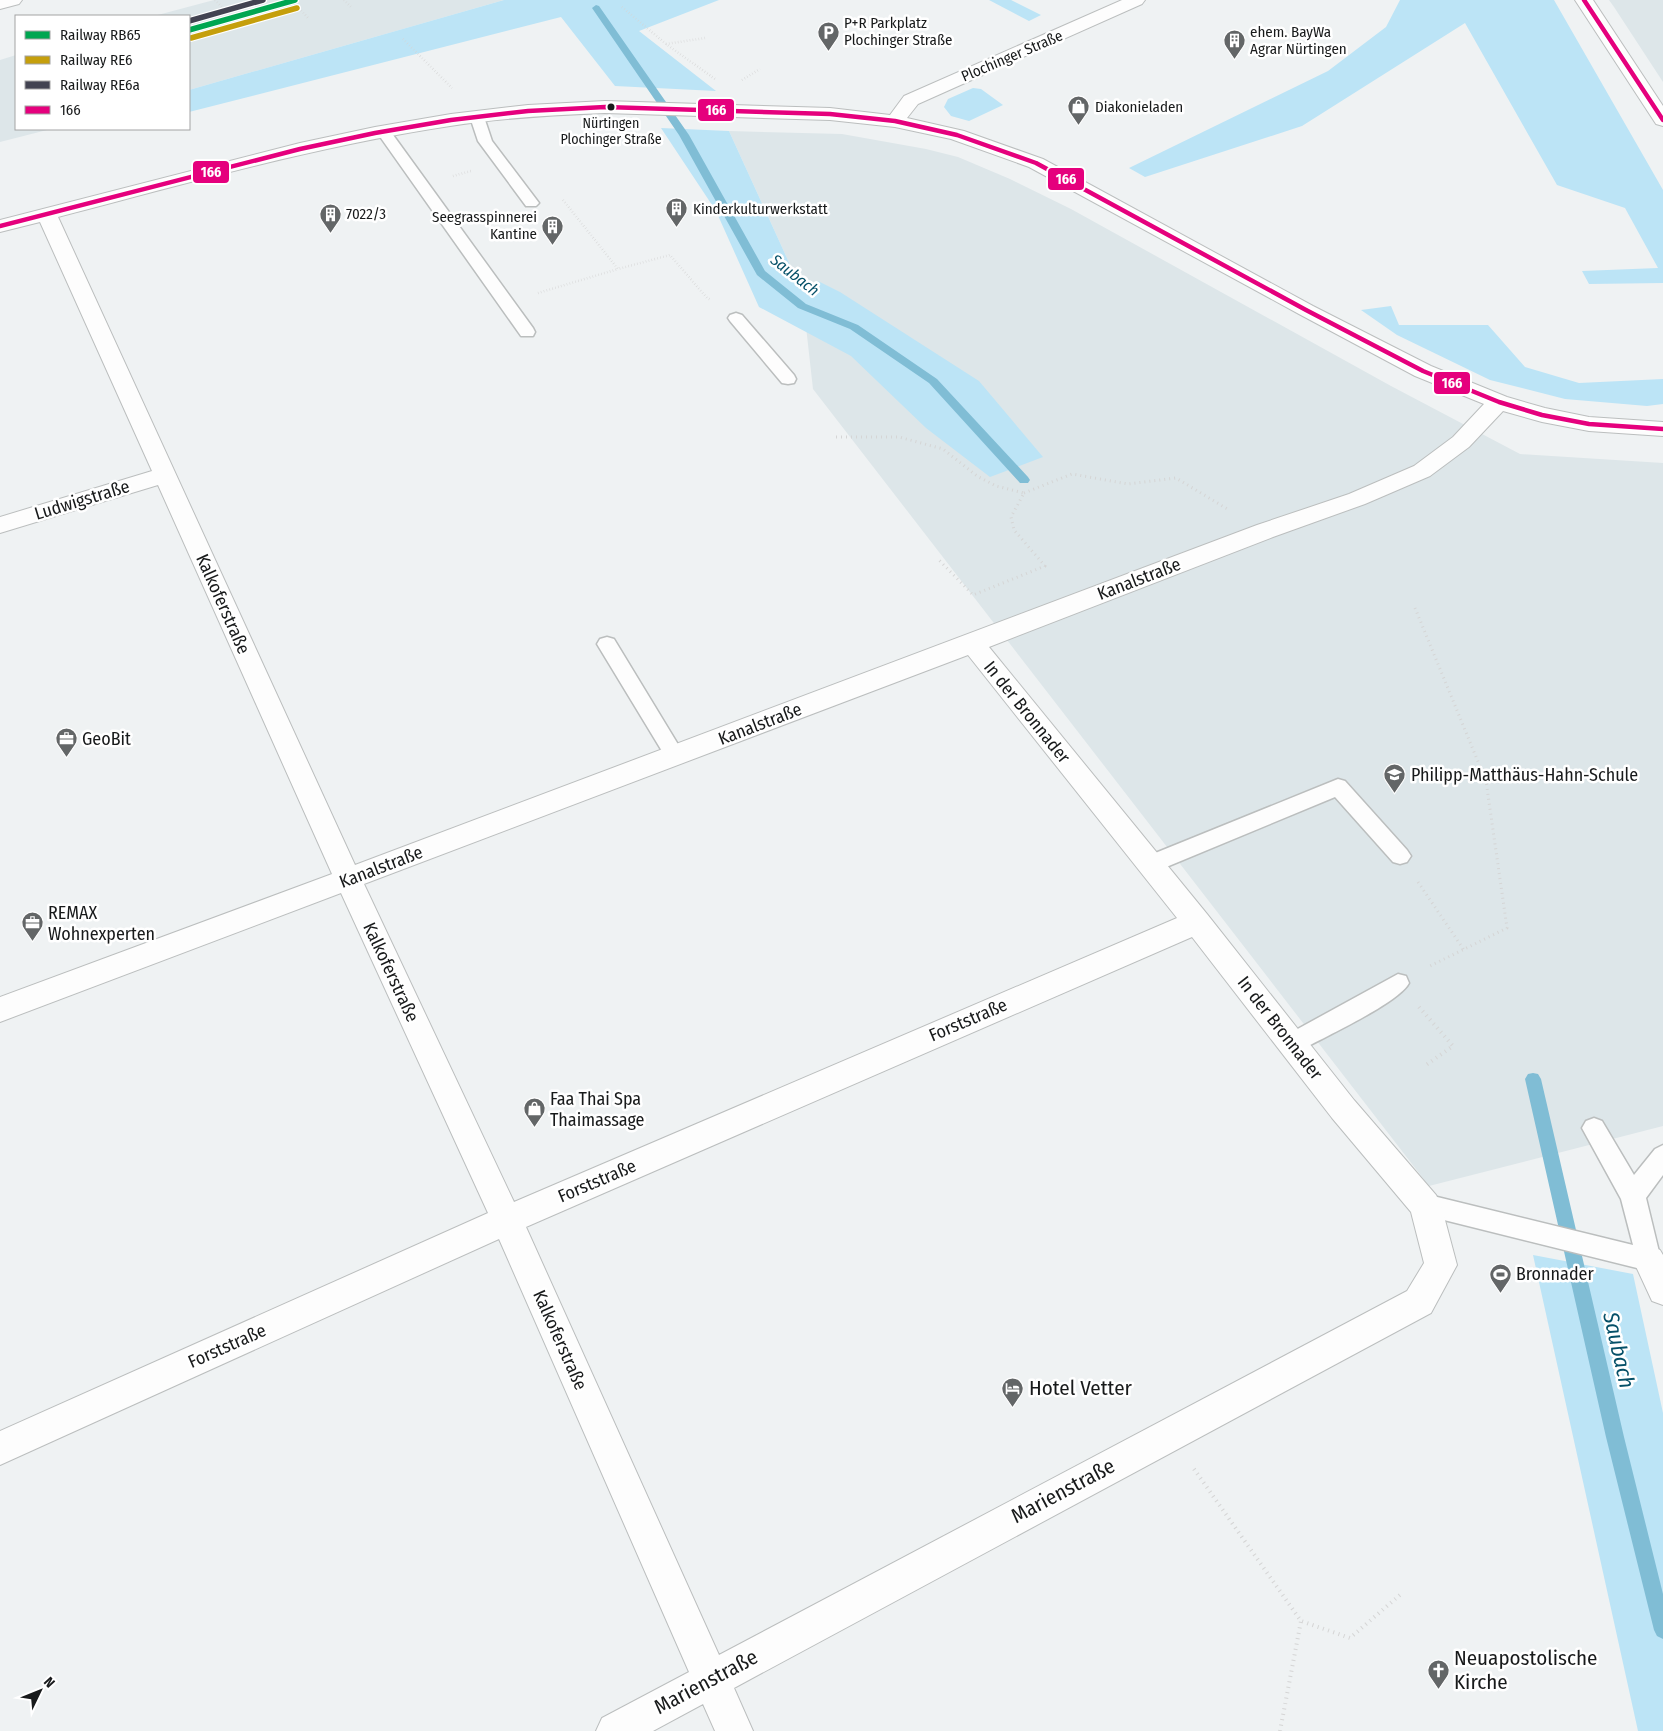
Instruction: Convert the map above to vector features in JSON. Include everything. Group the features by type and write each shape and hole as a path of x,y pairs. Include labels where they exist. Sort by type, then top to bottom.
{"street":[{"path":"0,4 13,0"},
{"name":"Plochinger Straße","path":"894,120 910,100 1136,0"},
{"path":"1584,0 1663,120"},
{"path":"0,226 291,151 383,131 477,117 577,108 643,108 830,114 894,120 957,135 1036,164 1114,204 1306,310 1423,370 1500,402 1542,415 1589,424 1663,429"},
{"name":"Kalkoferstraße","path":"47,214 348,879 507,1220 734,1731"},
{"name":"Kanalstraße","path":"0,1010 973,644 1264,531 1357,499 1422,471 1461,442 1500,402"},
{"name":"Ludwigstraße","path":"0,525 164,475"},
{"name":"In der Bronnader","path":"973,644 1151,864 1291,1044 1425,1205"},
{"name":"Forststraße","path":"0,1448 507,1220 1196,922"},
{"name":"Marienstraße","path":"615,1731 1419,1302 1441,1265 1425,1205"},
{"path":"1650,1260 1663,1290"}],"lane":[{"path":"477,117 485,141 531,203"},
{"path":"383,131 527,332"},
{"path":"736,318 741,334 788,379"},
{"path":"607,644 675,756"},
{"path":"1151,864 1338,788 1400,856"},
{"path":"1291,1044 1374,999 1398,983"},
{"path":"1425,1205 1650,1260 1633,1196 1594,1128"},
{"path":"1633,1196 1663,1156"}],"path":[{"path":"215,0 222,7"},
{"path":"344,0 351,7"},
{"path":"295,4 309,19"},
{"path":"622,7 666,44 725,87 726,110"},
{"path":"666,44 705,38"},
{"path":"403,39 455,92"},
{"path":"421,185 501,163"},
{"path":"531,203 534,206 562,199 618,269"},
{"path":"573,283 670,255 707,298 713,301"},
{"path":"836,437 899,437 943,449 977,476 996,486 1024,494"},
{"path":"938,560 973,595 1045,566 1014,530 1011,517 1024,494 1072,474 1128,484 1176,478 1264,531"},
{"path":"1415,608 1486,781 1508,928 1398,983 1453,1046 1426,1065"},
{"path":"1400,856 1464,950"},
{"path":"1169,1434 1301,1621 1350,1638 1401,1594"},
{"path":"1280,1731 1301,1621"}],"shaded area":[{"path":"214,0 504,0 190,90 190,15 158,15"},
{"path":"504,0 719,0 639,31 716,91 615,86 561,17 190,112 190,90"},
{"path":"989,0 1011,0 1041,15 1029,21"},
{"path":"1400,0 1554,0 1663,190 1663,283 1589,284 1582,271 1658,268 1625,208 1557,185 1465,23 1302,126 1145,177 1129,168 1328,71 1386,27"},
{"path":"1609,0 1663,0 1663,82 1614,7"},
{"path":"15,55 15,130 47,130 0,142 0,60"},
{"path":"973,88 981,89 1003,105 969,121 951,116 944,107 948,99"},
{"path":"661,128 729,131 802,291 818,281 840,292 979,381 1043,457 990,477 926,428 851,356 759,307 716,211"},
{"name":"Philipp-Matthäus-Hahn-Schule","path":"729,131 842,134 926,149 958,157 1010,179 1071,209 1391,386 1520,454 1663,463 1663,1126 1429,1186 813,389 802,291"},
{"path":"1391,306 1399,325 1488,325 1525,367 1579,383 1663,379 1663,404 1647,406 1565,399 1490,380 1397,335 1361,310"},
{"path":"1533,1255 1633,1274 1663,1413 1663,1731 1638,1731"}],"waterway":[{"name":"Saubach","path":"596,8 684,135 761,273 802,306 854,327 933,381 1024,480"},
{"name":"Saubach","path":"1533,1079 1615,1437 1663,1630"}],"rail line":[{"name":"RE6a","path":"190,21 263,0"},
{"name":"RB65","path":"190,30 295,0"},
{"name":"RE6","path":"191,38 297,8"}],"transit line":[{"name":"166","path":"1584,0 1663,120"},
{"name":"166","path":"0,226 300,149 375,133 451,120 528,111 605,107 830,114 895,121 957,135 1036,163 1306,310 1423,371 1499,402 1542,415 1589,424 1663,429"}],"place":[{"name":"P+R Parkplatz Plochinger Straße","path":"828,51"},
{"name":"ehem. BayWa Agrar Nürtingen","path":"1234,60"},
{"name":"Nürtingen Plochinger Straße","path":"611,107"},
{"name":"Diakonieladen","path":"1079,126"},
{"name":"Kinderkulturwerkstatt","path":"677,228"},
{"name":"7022/3","path":"330,233"},
{"name":"Seegrasspinnerei Kantine","path":"553,245"},
{"name":"GeoBit","path":"66,758"},
{"name":"Philipp-Matthäus-Hahn-Schule","path":"1395,794"},
{"name":"REMAX Wohnexperten","path":"32,942"},
{"name":"Faa Thai Spa Thaimassage","path":"534,1128"},
{"name":"Bronnader","path":"1500,1293"},
{"name":"Hotel Vetter","path":"1013,1407"},
{"name":"Neuapostolische Kirche","path":"1438,1689"}]}
